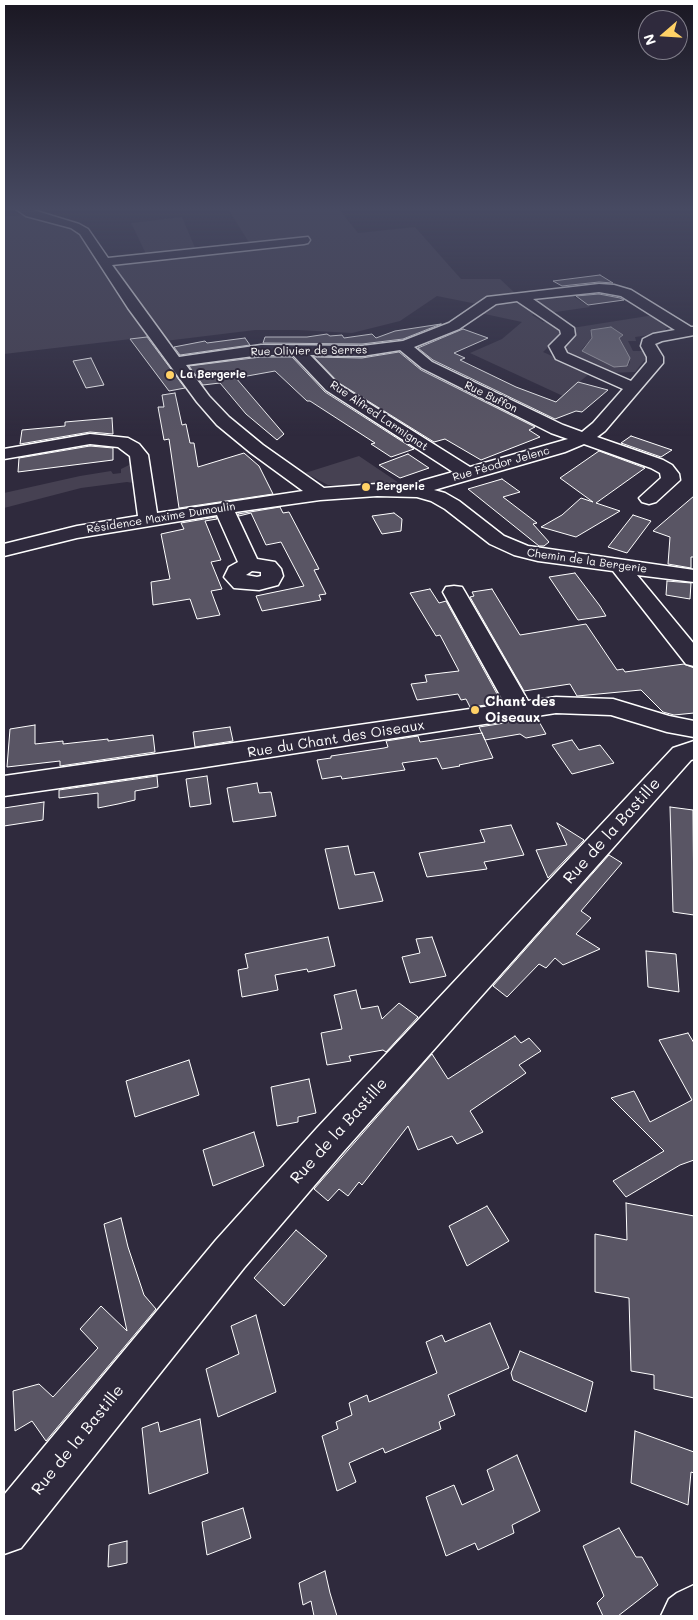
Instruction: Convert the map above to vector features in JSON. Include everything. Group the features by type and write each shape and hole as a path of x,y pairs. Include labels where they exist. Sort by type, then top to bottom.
{"street":[{"path":"119,285 174,362 203,399 223,420 257,449 320,494"},
{"name":"Rue Olivier de Serres","path":"174,362 261,350 362,351 403,345 416,342 454,326 487,302 520,296 599,288 614,289 626,293 692,332"},
{"path":"520,296 567,328 568,335 556,346 561,356 634,388"},
{"name":"Rue Féodor Jelenc","path":"418,491 428,485 559,448 585,438 599,427 655,363 655,357 648,346 648,342 658,338 692,332"},
{"name":"Rue Buffon","path":"403,345 427,365 557,429 585,438"},
{"name":"Rue Alfred Larmignat","path":"297,350 332,387 468,474"},
{"path":"585,438 666,469 670,474 671,480 649,498"},
{"path":"4,454 90,439 122,442 133,448 139,455 148,521"},
{"name":"Chemin de la Bergerie","path":"320,494 391,489 418,491 438,497 452,505 508,546 538,555 694,576"},
{"name":"Résidence Maxime Dumoulin","path":"4,550 78,532 320,494"},
{"path":"224,508 250,564"},
{"path":"620,567 694,659"},
{"path":"454,592 521,711"},
{"name":"Rue du Chant des Oiseaux","path":"4,786 199,760 556,706 584,705 614,708 667,724 694,743"},
{"name":"Rue de la Bastille","path":"4,1531 224,1262 330,1140 694,743"},
{"path":"686,1616 694,1610"}],"shaded area":[{"path":"4,285 506,285 517,295 477,304 437,296 400,321 352,333 255,330 165,341 148,337 4,354"},
{"path":"570,294 590,307 549,313 535,304 542,297"},
{"path":"504,301 524,304 536,312 532,315 543,322 550,321 561,328 562,334 543,352 590,373 563,396 470,353 502,339 522,322 480,313 492,304"},
{"path":"654,315 669,325 663,333 635,337 636,341 628,341 633,351 643,351 646,358 635,372 608,373 566,355 561,347 572,328","holes":["592,338 619,338 630,358 630,363 627,366 582,349"]},
{"path":"611,327 623,335 619,338 630,358 627,366 614,367 582,351 592,338 591,330"},
{"path":"359,456 399,483 351,486 328,485 305,473"},
{"path":"131,464 133,483 127,482 81,488 4,508 4,493 80,476 111,471 113,474 121,473 121,469"}],"building":[{"path":"599,294 624,300 588,305 576,296"},
{"path":"441,324 403,339 362,344 263,343 265,337 307,337 327,334 330,336 342,335 344,338 372,334 376,338 395,331"},
{"path":"463,329 488,338 454,353 465,358 460,360 516,387 556,402 578,382 608,390 582,412 576,411 555,419 433,360 418,348"},
{"path":"147,337 185,388 169,391 130,339"},
{"path":"245,338 250,345 180,355 174,347 205,341 207,343"},
{"path":"399,352 421,370 535,427 529,430 540,437 481,460 445,439 434,442 339,383 314,357 362,358"},
{"path":"261,357 292,357 325,392 414,449 391,457 371,444 375,443 310,401 307,401 275,371 236,378 284,434 277,440 246,414 220,383 203,385 189,366"},
{"path":"91,358 104,385 86,388 73,361"},
{"path":"175,393 182,425 186,424 190,443 194,443 198,467 244,453 259,466 273,494 179,508 169,439 164,440 158,407 164,407 162,395"},
{"path":"112,418 113,434 90,432 20,444 22,430 65,426 65,422"},
{"path":"631,436 672,450 661,457 621,443"},
{"path":"90,446 113,448 113,460 18,472 19,458"},
{"path":"599,451 645,468 596,503 620,511 576,537 541,527 562,515 581,498 593,502 560,478"},
{"path":"408,454 429,468 400,478 379,465"},
{"path":"502,479 520,492 503,497 537,523 533,524 549,542 544,546 539,546 468,489"},
{"path":"694,496 694,557 691,557 691,568 668,564 670,537 653,531"},
{"path":"280,507 283,513 289,512 319,569 314,570 326,594 319,595 321,600 262,611 256,596 304,586 281,542 266,545 251,513 239,516 238,514"},
{"path":"394,513 402,519 401,531 382,534 372,516"},
{"path":"633,515 651,521 627,553 608,547"},
{"path":"216,517 217,519 205,521 221,560 211,562 222,589 211,591 220,615 197,619 190,599 153,605 151,582 170,579 161,534 184,529 181,523"},
{"path":"575,573 606,616 578,620 549,577"},
{"path":"667,581 691,583 690,599 666,595"},
{"path":"430,589 439,603 446,601 502,703 470,707 466,699 461,700 458,694 417,700 411,684 427,682 425,675 459,671 440,635 436,636 410,593"},
{"path":"492,589 520,635 586,624 617,670 623,669 625,672 684,664 694,668 694,713 674,715 663,712 641,690 577,696 570,684 524,691 470,597 474,596 472,592"},
{"path":"537,718 546,734 526,738 520,734 485,740 479,727"},
{"path":"35,725 35,744 63,741 63,744 108,739 108,741 153,735 155,752 60,766 60,761 7,767 10,729"},
{"path":"230,727 233,741 195,747 193,732"},
{"path":"482,733 493,758 442,769 437,758 402,763 405,770 342,779 341,776 322,779 317,760 388,747 386,741 418,736 420,742"},
{"path":"572,740 579,750 600,745 614,763 572,774 552,745"},
{"path":"157,776 158,787 135,791 135,800 118,804 98,808 98,793 59,798 59,790"},
{"path":"207,776 211,804 190,807 186,779"},
{"path":"257,783 259,793 271,792 276,816 233,822 227,788"},
{"path":"44,802 43,820 4,826 4,808"},
{"path":"670,807 693,810 694,915 673,912"},
{"path":"557,823 584,840 548,878 536,850 567,845"},
{"path":"511,825 524,855 484,862 487,869 427,877 419,853 485,842 480,830"},
{"path":"348,846 355,875 374,872 383,901 339,909 325,849"},
{"path":"609,855 622,863 581,911 591,918 576,934 600,949 563,965 555,958 546,968 539,964 507,997 493,986"},
{"path":"328,937 335,966 308,972 307,969 275,975 278,990 242,997 238,970 248,968 245,954"},
{"path":"432,937 446,976 410,983 402,957 420,953 416,939"},
{"path":"646,951 676,954 679,992 648,987"},
{"path":"356,990 361,1009 378,1006 382,1019 399,1003 418,1017 386,1052 383,1050 349,1056 351,1061 327,1065 321,1033 342,1029 334,995"},
{"path":"688,1033 694,1043 694,1160 680,1165 626,1197 613,1181 664,1151 611,1098 634,1091 650,1122 692,1100 659,1040"},
{"path":"515,1036 521,1043 529,1038 541,1051 519,1065 526,1073 470,1111 483,1132 457,1144 452,1136 418,1150 408,1126 362,1185 359,1182 348,1196 339,1189 328,1201 314,1189 432,1054 448,1079"},
{"path":"189,1060 199,1095 135,1117 126,1081"},
{"path":"309,1079 316,1113 298,1117 298,1122 277,1126 271,1087"},
{"path":"254,1132 264,1166 213,1186 203,1150"},
{"path":"626,1203 694,1216 694,1398 654,1389 654,1375 631,1371 629,1298 595,1292 595,1234 627,1240"},
{"path":"487,1206 509,1241 467,1266 449,1226"},
{"path":"121,1218 128,1247 144,1295 156,1309 46,1441 32,1421 15,1431 13,1391 39,1384 53,1397 98,1348 80,1329 101,1306 127,1331 104,1224"},
{"path":"296,1230 327,1256 284,1306 254,1278"},
{"path":"256,1315 276,1392 218,1417 206,1369 239,1354 231,1326"},
{"path":"490,1323 509,1368 448,1395 455,1415 439,1422 441,1429 385,1453 383,1448 349,1463 356,1482 337,1491 322,1436 338,1429 336,1422 352,1415 349,1403 367,1395 369,1402 437,1373 426,1342 442,1335 445,1342"},
{"path":"520,1351 593,1382 586,1412 513,1380 511,1373"},
{"path":"200,1419 208,1473 149,1494 142,1428 158,1422 160,1432"},
{"path":"635,1431 694,1452 694,1473 691,1472 688,1505 631,1483"},
{"path":"517,1455 540,1511 512,1525 514,1533 478,1550 475,1543 446,1556 426,1497 454,1485 462,1505 494,1490 487,1470"},
{"path":"243,1508 251,1538 207,1555 202,1522"},
{"path":"619,1528 636,1557 642,1557 658,1585 618,1616 603,1616 597,1603 604,1596 583,1546"},
{"path":"127,1541 127,1563 108,1567 109,1545"},
{"path":"325,1571 337,1616 314,1616 311,1601 303,1605 299,1583"}],"place":[{"name":"La Bergerie","path":"170,375"},
{"name":"Bergerie","path":"366,487"},
{"name":"Chant des Oiseaux","path":"475,710"}]}
